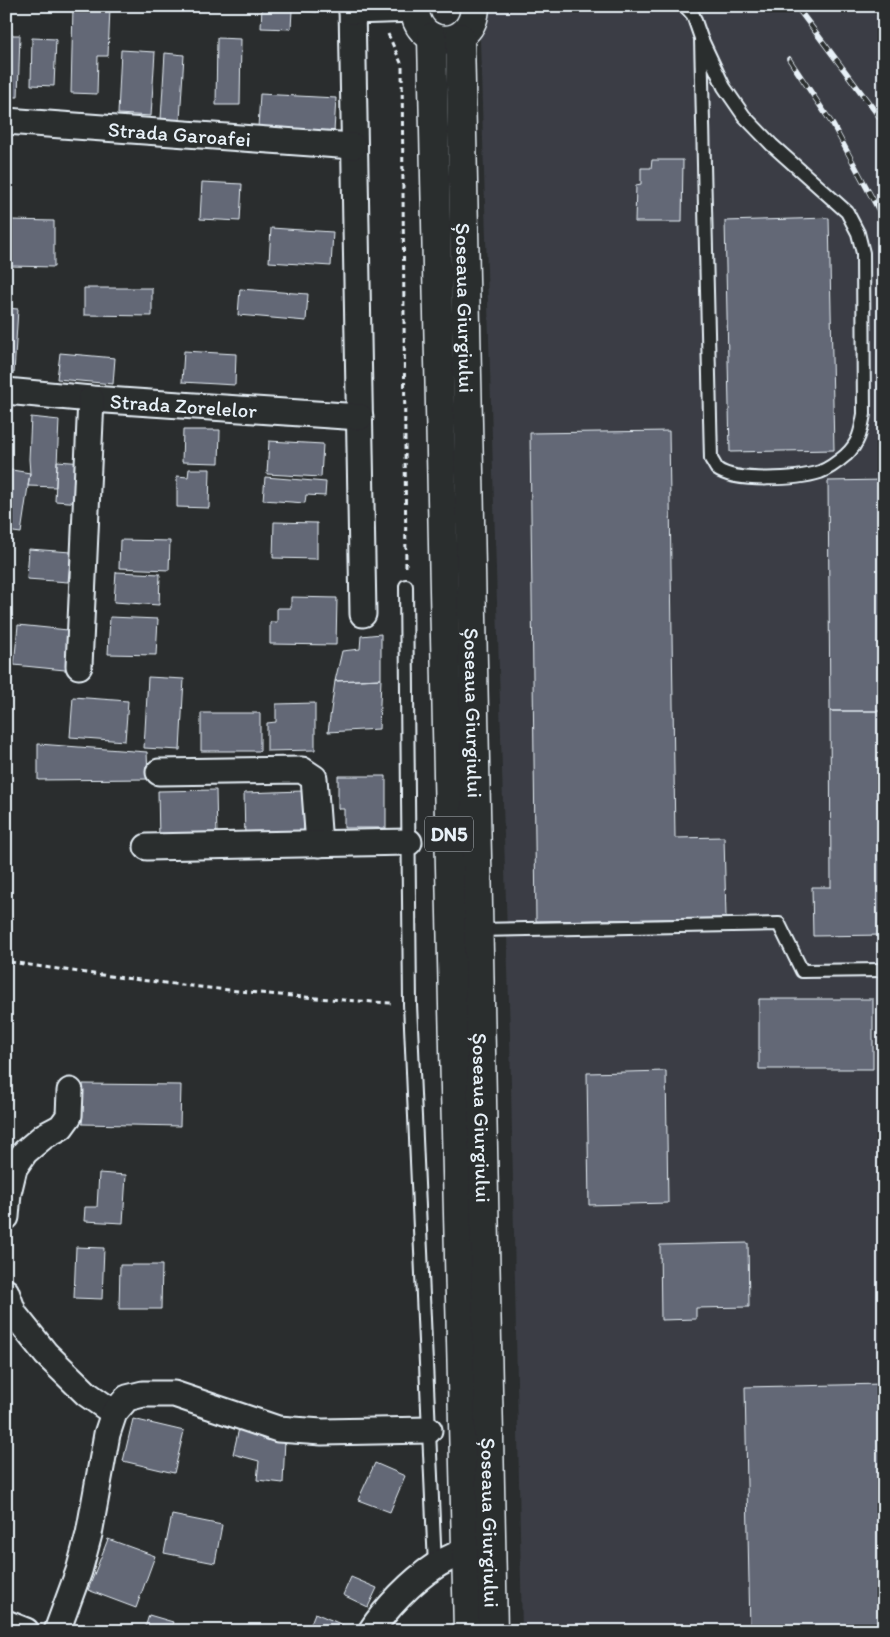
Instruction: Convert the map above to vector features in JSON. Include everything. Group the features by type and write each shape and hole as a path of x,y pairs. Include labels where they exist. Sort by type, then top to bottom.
{"highway":[{"path":"415,8 419,26 425,32 441,40 450,40 460,37 467,32 475,15 475,6"},
{"name":"Șoseaua Giurgiului","path":"432,37 452,1005 468,1631"},
{"name":"Șoseaua Giurgiului","path":"460,37 493,1631"}],"street":[{"path":"363,614 353,146 352,8 379,10 415,8"},
{"name":"Strada Garoafei","path":"6,121 353,146"},
{"name":"Strada Zorelelor","path":"6,391 91,399 360,417"},
{"path":"79,666 91,399"},
{"path":"159,772 302,770 314,778 319,844"},
{"path":"147,847 409,842"},
{"path":"6,1217 8,1193 14,1168 31,1146 61,1127 69,1116 70,1092"},
{"path":"6,1292 14,1314 46,1354 87,1394 114,1412"},
{"path":"57,1631 79,1571 89,1534 107,1434 114,1412 127,1398 143,1394 174,1394 278,1429 322,1432 430,1430"},
{"path":"371,1631 380,1617 407,1589 435,1566 466,1550"},
{"path":"6,1623 26,1631"}],"lane":[{"path":"685,6 694,15 701,38 724,87 744,116 784,158 847,212 858,233 863,253 864,414 860,438 846,455 822,472 795,477 752,478 728,473 717,468 711,459 701,38"},
{"path":"406,586 410,1004 435,1566"},
{"path":"478,930 779,924 802,971 884,970"}],"path":[{"path":"379,10 402,65 406,586"},
{"path":"10,962 96,975 306,996 410,1004"}],"shaded area":[{"path":"479,6 868,6 884,24 884,1631 522,1631 510,1035"}],"building":[{"path":"262,6 317,6 317,12 292,10 291,29 261,28"},
{"path":"73,7 110,8 108,56 98,56 97,94 71,93"},
{"path":"6,35 20,35 18,97 6,97"},
{"path":"32,38 56,39 54,86 31,85"},
{"path":"217,38 241,39 240,105 216,105"},
{"path":"121,50 155,52 151,116 118,114"},
{"path":"165,53 184,55 180,120 161,119"},
{"path":"260,94 336,98 334,132 258,128"},
{"path":"652,160 683,160 682,222 635,222 636,185 641,184 641,168 651,168"},
{"path":"202,182 242,184 240,221 200,219"},
{"path":"829,218 834,450 730,452 725,221"},
{"path":"11,220 54,221 54,267 10,266"},
{"path":"271,228 333,232 331,266 269,262"},
{"path":"84,288 152,288 152,316 84,315"},
{"path":"240,289 308,294 306,321 238,315"},
{"path":"6,308 18,309 14,373 6,373"},
{"path":"184,351 236,354 235,385 182,382"},
{"path":"60,353 115,358 113,384 57,379"},
{"path":"31,417 59,420 56,487 28,486"},
{"path":"183,430 220,430 219,463 182,462"},
{"path":"669,431 675,838 724,837 726,918 536,921 530,433"},
{"path":"269,441 323,444 321,477 267,474"},
{"path":"57,461 84,463 82,503 55,501"},
{"path":"6,469 30,473 21,533 6,531"},
{"path":"189,469 210,469 209,508 177,507 177,476 188,477"},
{"path":"265,477 326,482 325,496 306,495 305,503 263,500"},
{"path":"884,480 884,711 830,711 828,481"},
{"path":"274,522 317,523 317,559 273,558"},
{"path":"120,540 170,541 169,570 119,568"},
{"path":"29,549 71,552 68,582 27,579"},
{"path":"116,572 160,574 159,605 114,602"},
{"path":"291,597 337,598 336,645 270,644 270,622 277,622 277,608 291,608"},
{"path":"110,617 158,619 156,655 108,654"},
{"path":"18,625 78,631 75,671 14,665"},
{"path":"381,634 381,679 335,681 342,651 360,649 361,636"},
{"path":"148,677 184,679 180,750 144,748"},
{"path":"381,679 379,729 328,732 335,681"},
{"path":"73,697 128,701 125,741 70,737"},
{"path":"315,703 315,750 267,751 267,723 276,722 276,704"},
{"path":"830,711 884,711 884,935 813,936 812,887 831,887"},
{"path":"201,713 260,713 260,751 201,751"},
{"path":"38,744 147,752 148,779 38,780"},
{"path":"338,776 386,776 386,828 344,828 344,809 338,809"},
{"path":"216,790 217,837 159,839 158,791"},
{"path":"303,791 304,838 245,840 244,793"},
{"path":"759,999 873,999 873,1069 759,1069"},
{"path":"666,1071 668,1203 589,1205 587,1073"},
{"path":"83,1084 181,1085 180,1126 82,1124"},
{"path":"99,1173 126,1175 123,1223 84,1221 85,1207 97,1207"},
{"path":"748,1243 749,1307 696,1308 696,1319 661,1320 660,1245"},
{"path":"76,1247 104,1248 102,1299 74,1298"},
{"path":"120,1265 162,1265 161,1309 119,1309"},
{"path":"884,1384 884,1631 750,1631 745,1387"},
{"path":"133,1419 184,1431 174,1473 123,1461"},
{"path":"240,1424 285,1439 283,1483 257,1480 259,1461 233,1454"},
{"path":"375,1463 405,1476 390,1512 358,1500"},
{"path":"172,1515 222,1525 215,1563 164,1553"},
{"path":"108,1539 155,1556 136,1608 88,1590"},
{"path":"351,1577 377,1588 368,1607 343,1595"},
{"path":"315,1613 357,1631 308,1631"},
{"path":"149,1615 173,1622 170,1631 144,1631"}],"railway":[{"path":"796,6 884,123"},
{"path":"789,59 833,125 884,220"}]}
